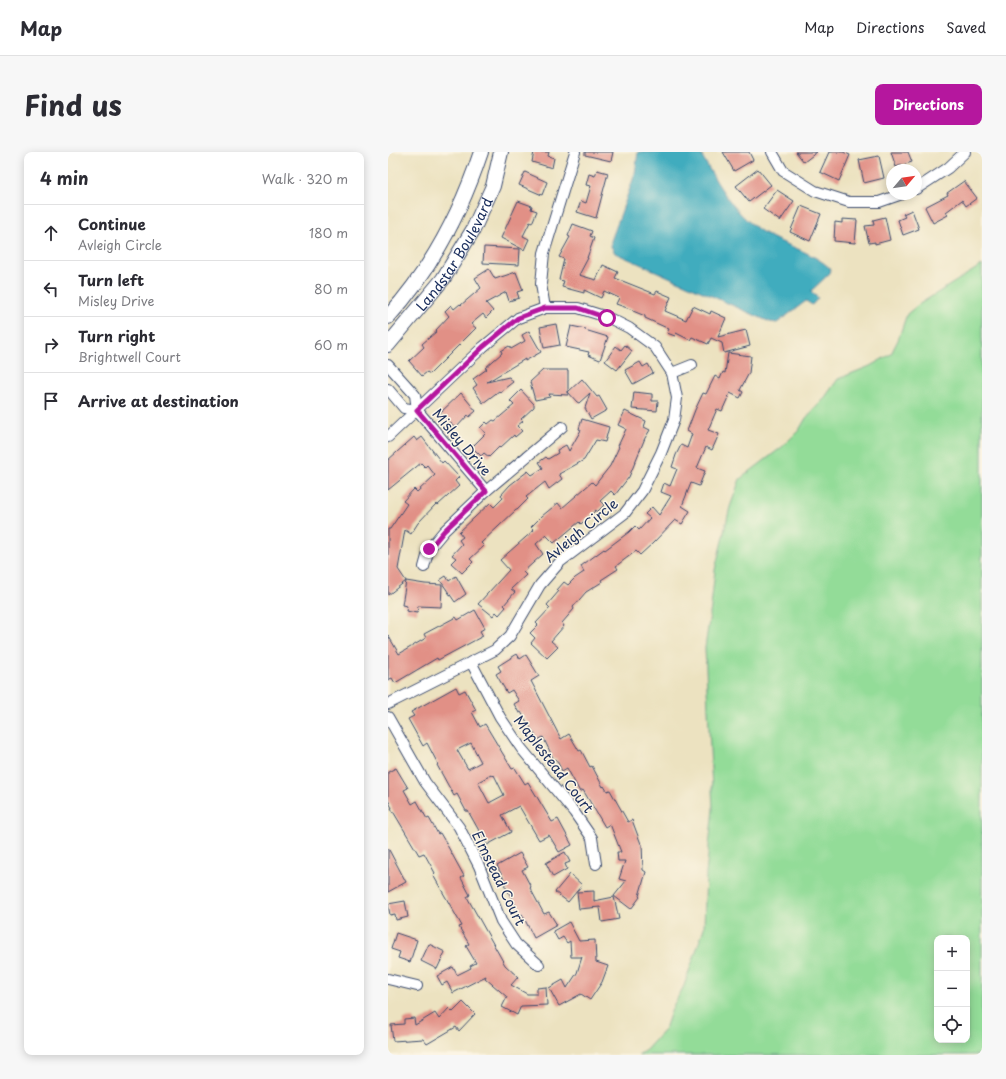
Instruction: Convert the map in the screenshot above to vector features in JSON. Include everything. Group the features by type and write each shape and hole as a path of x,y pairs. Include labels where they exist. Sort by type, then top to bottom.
{"main road":[{"name":"Landstar Boulevard","path":"388,317 426,269 449,228 472,180 481,152"},
{"name":"Landstar Boulevard","path":"388,345 443,279 469,236 493,186 501,152"}],"street":[{"path":"545,308 541,284 544,253 575,152"},
{"path":"772,152 783,171 815,191 849,202 879,202 886,200"},
{"path":"922,185 948,168 966,152"},
{"name":"Avleigh Circle","path":"388,437 483,347 518,318 545,308 578,308 607,318 629,328 656,347 672,373 676,398 674,420 661,453 642,491 625,513 560,562 540,585 510,636 495,650 388,704"},
{"name":"Misley Drive","path":"388,365 415,395 417,410 486,491"},
{"path":"672,373 692,365"},
{"name":"Misley Drive","path":"388,389 404,408 417,410"},
{"path":"424,567 429,549 444,531 486,491 562,427"},
{"name":"Maplestead Court","path":"471,662 500,717 521,748 574,812 592,838 596,864"},
{"name":"Elmstead Court","path":"388,717 425,782 459,826 479,866 501,921 516,944 539,965"},
{"path":"388,978 417,986"}],"green space":[{"path":"982,265 982,1055 638,1055 646,1050 665,1029 673,1006 684,986 704,928 706,874 713,809 705,648 715,570 730,507 740,479 782,447 799,430 806,418 823,400 838,379 870,366 891,354 898,340 907,314 918,305"}],"water":[{"path":"638,152 700,152 728,199 757,229 809,254 831,269 830,273 811,291 818,298 812,305 806,301 777,323 770,322 615,253 611,246 611,241 635,174"}],"building":[{"path":"534,152 549,152 548,156 554,158 552,168 532,162"},
{"path":"585,152 613,152 611,161 585,155"},
{"path":"723,152 749,152 753,160 734,171"},
{"path":"796,152 817,152 804,162"},
{"path":"829,152 843,152 850,155 839,181 820,172"},
{"path":"891,152 908,152 912,162 906,164 895,164"},
{"path":"879,156 884,178 864,183 859,160"},
{"path":"758,169 771,185 749,202 736,186"},
{"path":"597,170 608,173 596,218 577,212 581,201 586,203 591,186 586,185 589,174 595,176"},
{"path":"525,172 547,182 542,195 519,185"},
{"path":"964,181 977,198 966,206 962,200 946,212 948,215 933,223 925,207 948,195 947,193"},
{"path":"777,190 794,201 780,221 763,209"},
{"path":"518,201 532,206 531,209 537,211 532,223 530,222 523,236 529,239 524,250 501,238"},
{"path":"801,206 821,214 810,241 790,232"},
{"path":"912,210 919,229 903,235 898,220 905,217 903,214"},
{"path":"885,217 890,240 875,244 875,242 869,243 865,226 874,225 873,220"},
{"path":"842,219 857,220 855,243 834,241 835,222 842,223"},
{"path":"573,224 592,231 590,236 594,238 588,258 579,275 596,280 603,265 618,272 615,278 655,294 657,291 671,297 665,311 686,320 693,306 710,314 711,311 726,318 718,337 746,330 750,346 724,353 722,343 711,338 708,344 692,337 690,340 676,333 675,336 667,333 669,329 645,318 645,316 633,310 616,304 619,298 604,291 601,298 584,290 584,293 562,287 564,281 559,280 564,259 559,257 570,237 568,236"},
{"path":"484,247 520,249 519,265 483,263"},
{"path":"489,269 495,279 516,272 523,290 517,292 519,298 509,301 506,292 486,303 493,311 486,318 483,314 471,324 476,328 430,374 427,372 422,376 409,361 424,347 422,344 437,331 436,330 449,316 445,311 451,305 454,309 460,304 461,305 481,288 475,278"},
{"path":"556,324 560,345 544,348 540,327"},
{"path":"571,326 586,329 585,330 608,337 600,360 588,355 589,352 566,347"},
{"path":"529,331 541,352 525,361 525,359 487,382 509,377 513,382 483,403 473,388 477,385 473,379 487,369 485,368 502,353 501,351 509,346 511,349 525,341 522,335"},
{"path":"625,345 632,351 617,370 605,361 616,346 621,350"},
{"path":"728,353 751,356 749,373 740,390 743,392 740,398 730,393 722,411 717,409 708,430 719,434 712,450 706,447 697,468 705,471 699,486 691,483 682,506 690,511 682,524 675,520 640,555 636,551 616,566 618,569 601,580 602,582 586,592 562,623 564,626 551,641 558,647 547,658 531,643 535,638 530,633 538,625 536,623 550,608 547,605 559,591 557,590 564,582 568,585 584,572 581,566 604,549 605,550 635,526 639,530 650,518 645,514 652,507 659,515 671,496 661,492 664,483 670,486 677,469 672,467 681,445 687,448 692,434 687,431 695,410 703,393 706,394 715,376 720,379 723,372 725,373"},
{"path":"640,362 643,367 648,364 653,373 633,384 625,370"},
{"path":"543,370 568,370 568,395 549,394 550,397 535,400 530,382"},
{"path":"582,379 597,397 599,396 607,410 591,419 585,408 590,393 579,403 568,392"},
{"path":"521,390 534,404 534,407 521,419 523,421 517,426 522,431 515,437 514,435 489,457 484,453 481,456 472,447 486,433 480,428 486,422 488,424 493,420 495,421 514,405 510,401"},
{"path":"634,392 652,394 652,401 658,401 657,411 632,409"},
{"path":"461,393 476,411 469,417 468,415 456,428 440,413"},
{"path":"625,411 646,421 644,427 650,430 645,438 629,477 615,495 611,491 600,501 604,505 597,512 596,510 581,524 579,522 554,543 546,535 536,544 543,554 523,572 526,575 511,589 515,592 504,605 506,607 499,615 496,612 493,616 478,604 509,570 500,560 534,530 531,527 558,503 562,508 592,482 595,485 610,466 619,447 618,446 626,429 618,425"},
{"path":"582,419 609,427 605,442 596,440 584,460 559,474 562,479 549,489 545,482 526,497 528,499 481,543 484,546 470,559 473,562 462,573 451,563 456,558 452,555 462,544 459,540 463,537 459,532 490,503 494,507 503,498 501,495 510,485 528,471 532,475 543,468 539,462 546,457 548,459 558,453 557,450 566,445 569,451 581,430 579,429"},
{"path":"414,437 417,441 422,437 442,463 444,461 459,477 455,481 459,486 438,505 436,504 418,523 411,534 405,530 398,569 406,581 388,595 388,529 390,529 407,504 403,501 414,489 417,492 435,475 427,465 425,467 421,463 388,490 388,460"},
{"path":"446,576 449,581 456,576 466,594 455,602 440,580"},
{"path":"406,581 442,585 441,607 418,606 417,613 406,611 407,606 402,605"},
{"path":"475,610 485,628 480,631 483,636 438,660 437,658 395,683 392,678 388,680 388,635 399,654 426,638 424,634 456,617 458,620"},
{"path":"517,654 520,659 526,655 539,676 531,681 561,739 569,734 579,751 581,750 590,767 592,766 603,787 604,786 607,791 610,790 628,822 632,820 642,844 643,870 646,872 639,896 640,897 631,909 614,896 626,881 619,879 625,861 618,861 617,852 621,852 610,824 605,827 583,790 580,792 567,768 562,771 556,759 554,760 543,737 538,740 521,712 519,713 514,704 519,701 512,690 507,693 496,674 501,671 498,666"},
{"path":"456,687 459,693 465,690 476,710 472,712 480,727 485,724 512,769 515,768 525,784 528,782 552,822 558,819 572,845 559,852 549,835 539,840 519,806 502,815 511,832 487,845 457,794 454,796 427,743 423,746 408,719 414,716 411,712","holes":["471,743 481,762 468,769 457,750","491,775 494,775 504,795 489,803 478,782"]},
{"path":"396,768 408,788 404,790 412,804 417,801 427,819 429,818 438,834 440,833 464,876 461,878 470,895 467,897 505,965 518,977 511,985 527,994 537,994 537,988 546,987 547,1005 521,1006 517,1015 502,1007 507,997 485,978 486,976 453,993 447,982 442,985 437,976 453,967 457,975 471,968 470,966 476,963 466,946 469,944 459,927 462,926 433,875 435,873 424,853 419,855 391,808 388,800 388,772"},
{"path":"388,848 406,882 388,892"},
{"path":"565,852 570,862 565,864 567,869 553,877 546,863"},
{"path":"520,853 528,867 522,870 531,887 530,888 544,914 549,912 557,925 534,938 522,914 518,916 513,908 516,906 504,884 506,883 497,866"},
{"path":"570,874 582,885 568,902 555,892"},
{"path":"594,891 594,901 614,897 619,919 602,922 600,907 579,909 577,892"},
{"path":"405,901 408,917 396,920 395,914 390,915 388,904"},
{"path":"569,922 579,941 595,940 596,962 608,966 602,982 590,1000 581,994 559,1006 549,988 563,980 567,988 577,973 582,957 571,957 570,941 567,943 563,937 558,940 553,931"},
{"path":"396,933 417,940 410,962 398,958 400,952 391,949"},
{"path":"429,944 445,952 437,969 421,961"},
{"path":"463,1002 475,1014 459,1031 456,1027 427,1044 423,1039 393,1041 391,1025 404,1024 404,1019 414,1018 415,1025 435,1013 439,1019 449,1008 453,1012"}],"route":[{"path":"429,549 444,531 486,491 417,410 483,347 518,318 545,308 578,308 607,318"}]}
